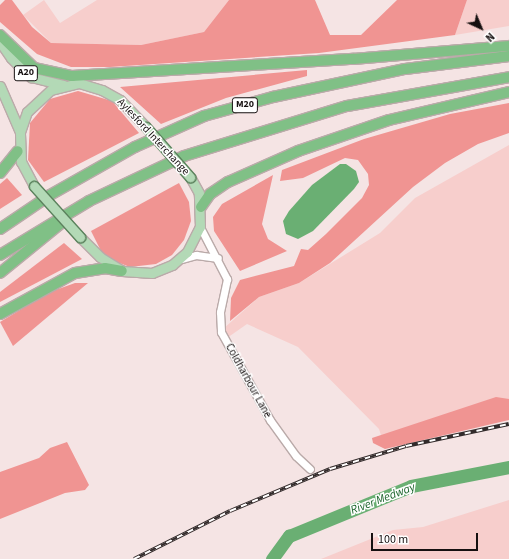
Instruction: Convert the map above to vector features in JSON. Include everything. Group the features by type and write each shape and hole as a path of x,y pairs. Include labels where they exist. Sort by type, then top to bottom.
{"highway":[{"path":"0,35 22,60 45,73 118,75 509,46"},
{"name":"M20","path":"2,227 135,147 204,116 273,97 405,69 509,56"},
{"path":"79,83 118,75"},
{"path":"0,255 83,204 184,156 289,122 347,106 509,77"},
{"path":"201,207 210,194 228,182 298,151 389,120 509,92"},
{"path":"0,173 18,151"},
{"path":"0,273 83,204"},
{"path":"0,314 75,274 101,268 122,271"}],"main road":[{"name":"A20","path":"0,42 10,58 31,77 65,85"},
{"name":"Aylesford Interchange","path":"18,151 20,132 34,103 65,85 79,83 112,94 146,127 190,177 201,207 200,227 182,258"},
{"name":"A20","path":"0,86 20,132"},
{"path":"18,151 34,186 100,258 122,271 152,273 182,258"}],"street":[{"name":"Coldharbour Lane","path":"200,227 218,258 227,279 220,312 221,332 270,420 296,456 310,469"},
{"path":"182,258 196,255 218,258"}],"shaded area":[{"path":"5,0 12,0 32,27 51,43 141,45 204,32 229,0 315,0 330,35 361,35 397,0 467,0 455,35 319,53 110,67 71,67 37,54 0,22 0,5"},
{"path":"44,0 60,23 97,0 229,0 204,32 141,45 51,43 23,15"},
{"path":"467,0 509,0 509,26 455,35"},
{"path":"307,70 307,76 226,98 161,124 120,87"},
{"path":"78,91 112,101 139,133 44,182 28,160 30,123 50,99"},
{"path":"509,103 509,133 478,144 445,163 413,187 330,263 299,283 259,297 230,321 231,298 240,280 294,266 301,249 308,250 326,234 362,198 369,185 368,174 358,160 345,158 303,178 280,181 282,170 364,139 450,114"},
{"path":"509,145 509,408 384,445 379,429 298,347 247,324 227,338 223,329 259,297 299,283 380,233 415,198"},
{"path":"340,164 346,164 356,171 359,182 354,189 313,231 298,239 286,234 283,221 289,211 312,185"},
{"path":"273,175 262,224 268,239 287,251 240,271 214,231 213,217 222,204"},
{"path":"7,178 22,195 0,209 0,184"},
{"path":"179,183 189,202 191,221 184,240 172,255 156,264 130,267 114,261 101,251 91,231"},
{"path":"64,243 82,259 0,302 0,292"},
{"path":"75,283 88,283 13,346 0,322 50,292"},
{"path":"496,397 509,399 509,420 385,449 373,443 372,438"},
{"path":"67,442 89,485 85,490 65,493 0,519 0,472 39,458 50,448"},
{"path":"509,500 509,559 321,559 393,530 423,527"}],"waterway":[{"name":"River Medway","path":"272,559 289,536 411,486 509,467"}],"railway":[{"path":"134,559 230,511 330,469 406,446 509,424"}]}
